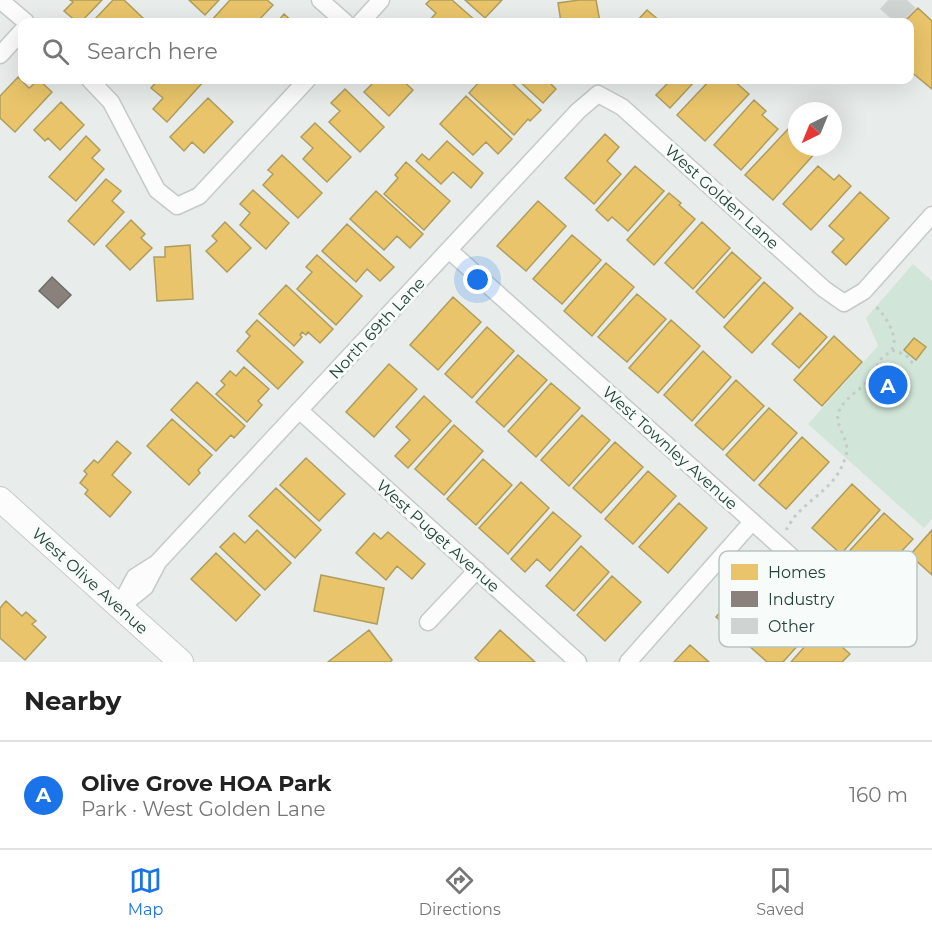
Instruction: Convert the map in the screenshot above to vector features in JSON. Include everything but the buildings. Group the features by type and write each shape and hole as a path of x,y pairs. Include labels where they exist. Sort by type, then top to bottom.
{"main road":[{"name":"West Olive Avenue","path":"0,499 181,662"}],"street":[{"path":"0,0 21,18"},
{"path":"320,0 340,18"},
{"path":"365,18 381,0"},
{"path":"0,55 18,35"},
{"path":"94,84 111,102 157,190 177,206 199,196 303,84"},
{"name":"North 69th Lane","path":"119,607 145,587 157,563 578,111 598,94"},
{"name":"West Golden Lane","path":"598,94 622,106 824,289 844,303 864,291"},
{"path":"864,291 932,215"},
{"name":"West Townley Avenue","path":"450,251 785,551"},
{"name":"West Puget Avenue","path":"299,410 578,662"},
{"path":"726,551 752,522"},
{"path":"628,662 719,559"},
{"path":"428,622 477,570"}],"path":[{"path":"776,543 799,511 827,489 839,472 848,453 838,424 838,413 842,406 875,373 879,361 892,350 894,341 890,325 884,314 864,291"},
{"path":"892,350 906,355 915,366"}],"green space":[{"path":"913,264 932,281 932,519 924,528 808,424 878,346 866,318"}],"place":[{"name":"Olive Grove HOA Park","path":"888,385"}]}
